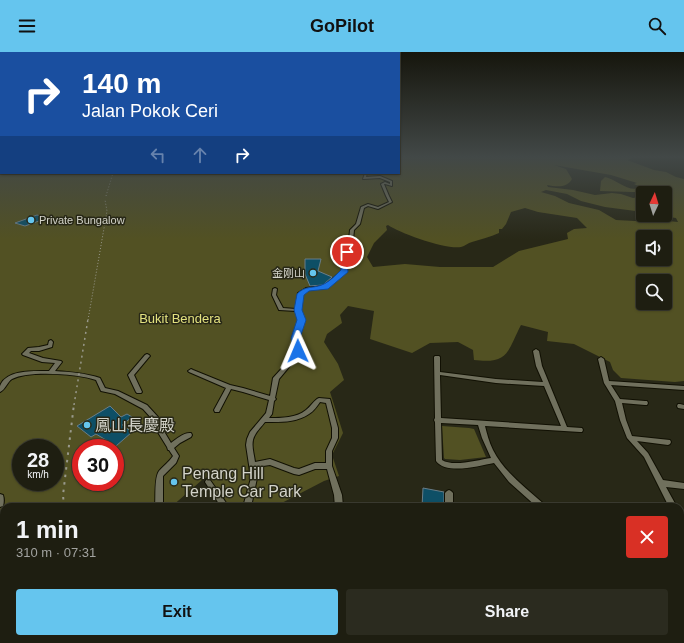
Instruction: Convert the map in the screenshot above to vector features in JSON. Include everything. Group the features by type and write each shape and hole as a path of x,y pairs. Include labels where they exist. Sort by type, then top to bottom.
{"street":[{"path":"247,503 254,478 250,439 256,429 265,420 271,409 276,378 298,351 295,338 301,320 298,310 300,294 303,291 325,287 345,270 344,259 351,240 352,231 358,224 364,206 368,205 378,208 391,202 387,198 387,192 382,185"},
{"path":"274,289 277,303 281,310 298,310"},
{"path":"51,372 59,362 42,360 25,354 30,349 39,349 50,346 52,342"},
{"path":"536,351 537,361 565,429"},
{"path":"139,392 131,374 147,356"},
{"path":"437,357 437,420 439,461 444,465 471,464 494,460"},
{"path":"601,359 607,383 618,401 630,438 646,455 671,503"},
{"path":"0,390 9,378 51,372 85,375 96,378 100,382 103,390 116,392 145,407 156,419 162,434 176,456 174,461 160,474 159,503"},
{"path":"191,372 229,388 243,390 273,399"},
{"path":"437,373 490,381 546,384"},
{"path":"607,383 684,388"},
{"path":"217,410 229,388"},
{"path":"265,420 283,420 302,415 319,400 328,401 335,428 335,438 329,451 329,466 338,495 338,503"},
{"path":"618,401 645,403"},
{"path":"437,420 580,430"},
{"path":"481,424 488,450 494,460 538,503"},
{"path":"170,448 178,441 189,435"},
{"path":"630,438 668,442"},
{"path":"252,465 270,462 300,472 314,466 329,466"},
{"path":"208,482 222,503"},
{"path":"660,483 684,486"},
{"path":"449,493 449,503"},
{"path":"0,496 0,504"}],"green space":[{"name":"Bukit Bendera","path":"0,185 566,185 561,186 547,185 548,187 573,190 595,195 612,193 636,197 636,211 605,207 581,201 567,194 546,190 541,192 555,196 569,203 599,210 616,220 636,222 678,222 676,218 672,217 672,186 639,186 635,185 684,185 684,381 675,382 621,378 613,370 610,362 574,344 547,341 548,332 521,325 509,349 501,358 494,360 474,360 473,350 458,342 430,343 412,353 370,339 374,311 348,306 340,315 342,323 327,334 324,342 338,364 344,380 330,392 343,433 332,455 339,476 324,481 282,503 225,503 207,477 176,503 0,503","holes":["525,208 538,212 577,218 587,228 574,229 567,233 568,239 519,251 493,267 440,267 405,264 373,267 367,257 374,243 387,230 386,226 388,225 423,240 445,246 462,247 471,242 499,233 499,229 502,229 506,224 511,212"]},
{"name":"Bukit Bendera","path":"601,185 623,185 636,189 636,192 600,191"},
{"path":"442,426 474,429 486,457 460,460 445,459"}],"building":[{"name":"Private Bungalow","path":"37,215 47,218 25,226 15,223"},
{"name":"金刚山","path":"305,259 321,259 318,271 332,277 323,285 310,286 305,274"},
{"name":"鳳山長慶殿","path":"110,406 121,417 127,414 132,417 122,425 132,432 124,439 104,439 96,434 91,437 77,426"},
{"path":"423,488 444,492 444,503 422,503"}],"railway":[{"path":"106,196 109,185"},
{"path":"88,320 107,211 105,200"},
{"path":"74,405 88,319"},
{"path":"64,503 63,495 74,404"}],"place":[{"name":"Private Bungalow","path":"31,220"},
{"name":"金刚山","path":"313,273"},
{"name":"鳳山長慶殿","path":"87,425"},
{"name":"Penang Hill Temple Car Park","path":"174,482"}],"route":[{"path":"298,351 295,338 301,320 298,310 300,294 303,291 325,287 335,280 345,270 346,266 344,259 347,252"}]}
